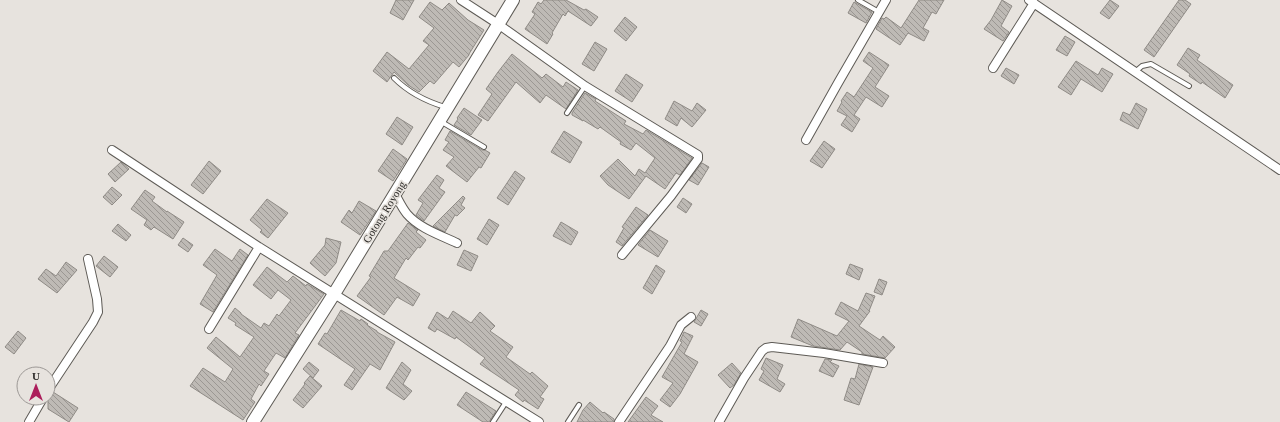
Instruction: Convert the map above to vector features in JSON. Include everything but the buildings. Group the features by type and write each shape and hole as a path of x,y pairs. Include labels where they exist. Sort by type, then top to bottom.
{"street":[{"path":"461,0 498,24 585,86 641,121 695,152 698,156 698,159 671,196 622,255"},
{"name":"Gotong Royong","path":"253,422 334,294 513,0"},
{"path":"806,140 886,0"},
{"path":"993,68 1031,2 1280,170"},
{"path":"112,150 259,247 539,422"},
{"path":"395,194 404,210 413,219 438,235 457,242"},
{"path":"209,329 259,247"},
{"path":"56,378 98,312 97,299 88,259"},
{"path":"619,422 670,346 681,325 692,316"},
{"path":"718,422 744,378 762,351 766,348 772,347 824,353 883,363"},
{"path":"29,422 38,406"}],"lane":[{"path":"858,0 879,12"},
{"path":"1135,72 1142,66 1151,64 1189,86"},
{"path":"394,78 404,88 420,98 447,108"},
{"path":"567,114 585,86"},
{"path":"440,121 484,147"},
{"path":"493,422 506,402"},
{"path":"568,422 579,405"}]}
